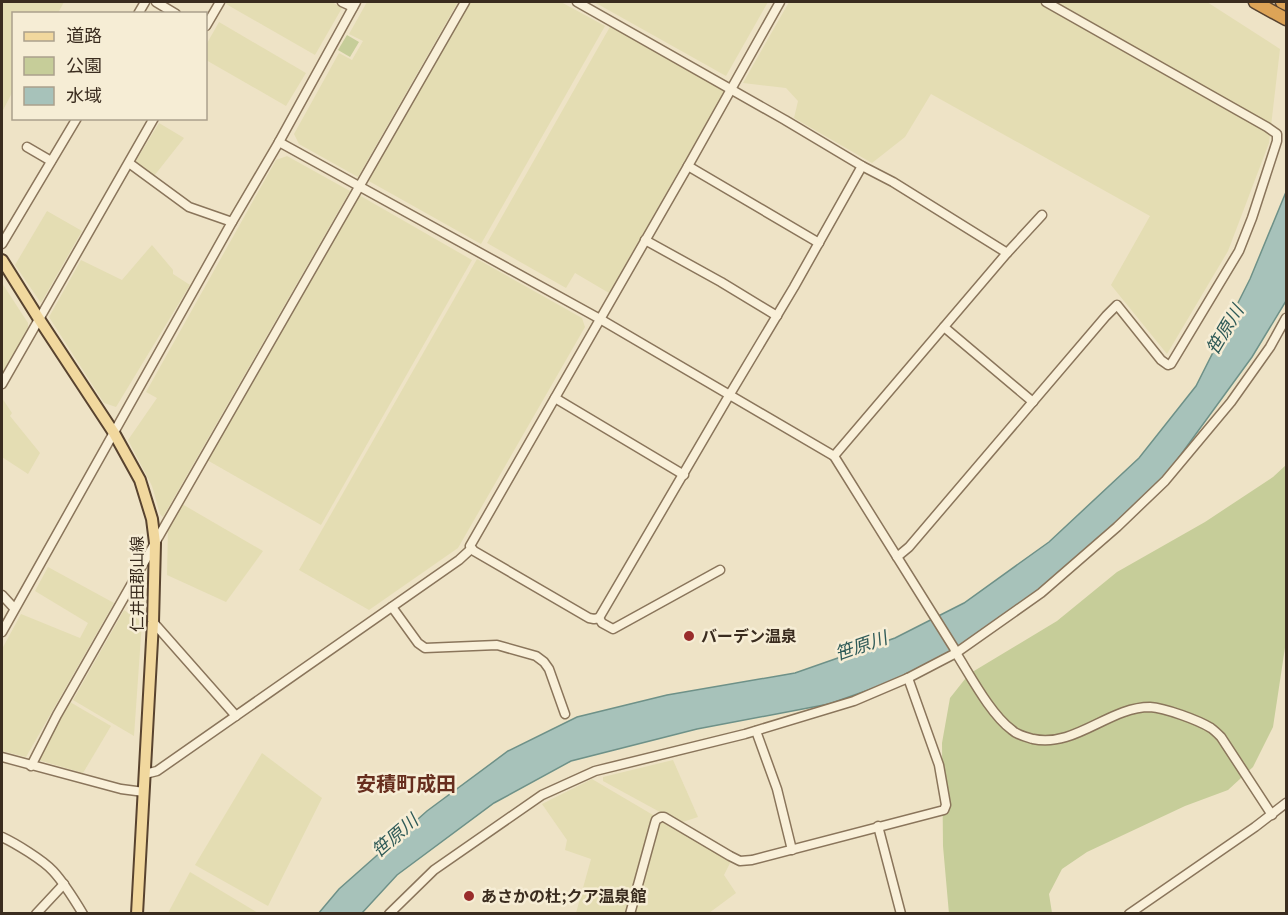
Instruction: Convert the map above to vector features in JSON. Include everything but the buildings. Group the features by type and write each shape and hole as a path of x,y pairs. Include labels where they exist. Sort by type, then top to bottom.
{"highway":[{"path":"1255,2 1287,19"},
{"path":"1282,2 1287,4"}],"main road":[{"name":"仁井田郡山線","path":"2,260 114,433 140,480 148,505 155,543 153,622 137,914"}],"street":[{"path":"156,2 173,12"},
{"path":"207,24 220,2"},
{"path":"2,632 279,142 354,4 342,2"},
{"path":"31,766 155,543 465,2"},
{"path":"577,2 893,182 1007,253"},
{"path":"599,618 589,618 473,550 471,544 780,2"},
{"path":"897,557 909,547 1117,305 1161,360 1168,365 1171,364 1239,251 1277,141 1277,134 1267,127 1046,2"},
{"path":"2,244 76,120"},
{"path":"2,384 153,120"},
{"path":"279,142 600,319 834,456 999,719 1013,732 1041,741 1065,737 1121,713 1151,707 1176,712 1210,727 1221,737 1272,815"},
{"path":"27,147 51,161"},
{"path":"129,163 189,207 232,222"},
{"path":"688,166 819,243"},
{"path":"599,618 777,316 862,166"},
{"path":"834,456 1042,215"},
{"path":"645,240 777,316"},
{"path":"390,914 434,870 542,795 595,771 756,731 854,701 908,678 1041,593 1117,527 1165,481 1232,402 1287,318"},
{"path":"944,327 1033,402"},
{"path":"555,398 684,475"},
{"path":"146,774 161,769 473,550"},
{"path":"599,618 602,623 613,629 616,628 720,570"},
{"path":"2,595 14,608"},
{"path":"392,607 418,643 425,648 497,645 540,658 549,669 565,714"},
{"path":"153,622 236,716"},
{"path":"630,914 655,823 661,817 740,861 792,850 944,810 946,807 939,765 908,678"},
{"path":"756,731 777,789 792,850"},
{"path":"2,760 121,789 144,792"},
{"path":"1129,914 1287,803"},
{"path":"878,826 901,914"},
{"path":"2,837 16,843 51,869 64,884 83,914"},
{"path":"36,914 64,884"}],"shaded area":[{"path":"2,2 64,2 59,12 12,12 12,93 2,112"},
{"path":"227,2 332,2 342,8 315,55 226,4"},
{"path":"367,2 458,2 358,177 299,144 294,134 339,53 352,60 363,41 349,34"},
{"path":"469,2 561,2 605,26 481,244 367,180"},
{"path":"594,2 768,2 726,76"},
{"path":"789,2 1207,2 1280,49 1269,143 1228,251 1167,354 1111,285 1150,216 931,94 905,137 872,163 794,118 798,101 786,88 743,83"},
{"path":"219,22 306,73 286,106 207,61 207,43"},
{"path":"611,25 725,90 609,293 575,273 566,288 487,243"},
{"path":"159,123 184,138 154,176 135,162"},
{"path":"287,156 350,191 163,517 160,514 152,486 128,440 157,398 146,392 276,160"},
{"path":"359,195 472,260 321,525 207,460"},
{"path":"47,211 82,231 41,303 15,265"},
{"path":"152,245 173,270 173,274 190,285 116,407 104,403 49,317 81,260 122,280"},
{"path":"477,259 582,318 585,327 458,548 369,610 299,570"},
{"path":"2,283 28,323 28,330 2,377"},
{"path":"2,398 12,413 10,416 40,453 28,474 2,457"},
{"path":"182,504 263,551 226,602 167,575 168,527"},
{"path":"48,567 114,603 26,757 2,751 2,649 21,614 80,638 88,623 35,591"},
{"path":"124,610 142,622 134,736 73,700"},
{"path":"70,702 111,726 83,773 38,760"},
{"path":"262,753 322,798 268,906 195,865"},
{"path":"673,760 698,817 680,823 603,781 603,777"},
{"path":"592,779 731,861 724,875 736,893 709,913 576,913 591,859 565,850 567,840 542,804"},
{"path":"190,872 258,913 168,913"}],"green space":[{"path":"347,35 359,42 350,57 338,50"},
{"path":"1286,465 1286,641 1273,727 1253,767 1228,790 1185,806 1087,852 1062,869 1049,894 1052,913 949,914 943,846 942,743 950,698 969,674 1057,621 1117,572 1205,522 1273,477"}],"water":[{"name":"笹原川","path":"1286,192 1286,301 1252,357 1166,475 1092,550 988,633 908,676 829,704 697,729 571,761 494,803 397,875 362,913 318,914 339,889 427,811 508,751 577,717 667,695 795,673 895,638 964,603 1049,542 1139,458 1196,386 1250,279"}],"place":[{"name":"バーデン温泉","path":"689,636"},
{"name":"あさかの杜;クア温泉館","path":"469,896"}],"district":[{"name":"安積町成田","path":"406,784"}]}
